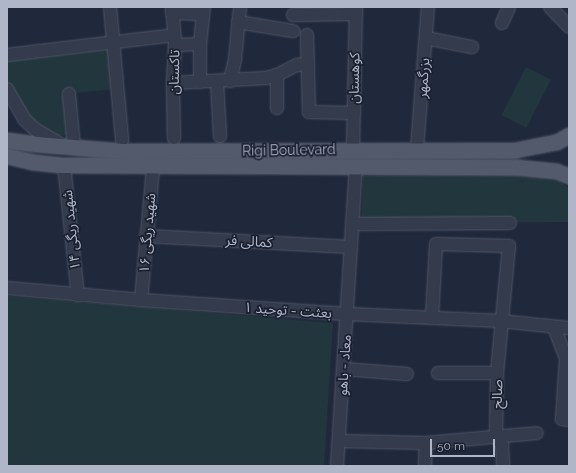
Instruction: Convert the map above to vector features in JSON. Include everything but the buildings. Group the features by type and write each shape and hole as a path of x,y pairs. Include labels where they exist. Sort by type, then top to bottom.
{"main road":[{"name":"Rigi Boulevard","path":"7,140 123,151 353,149 515,150 556,142 567,135"},
{"name":"Rigi Boulevard","path":"7,156 33,162 64,166 516,167 556,171 569,176"}],"street":[{"path":"110,7 122,140"},
{"path":"220,136 224,81 234,59 240,7"},
{"name":"بزرگمهر","path":"417,149 428,7"},
{"path":"502,23 509,7"},
{"path":"550,7 569,27"},
{"path":"172,10 203,11 200,44 200,82"},
{"name":"تاکستان","path":"172,10 175,40 173,83 174,138"},
{"path":"293,15 356,11"},
{"name":"کوهستان","path":"353,149 356,11"},
{"path":"238,22 293,31"},
{"path":"306,35 310,112 354,113"},
{"path":"426,38 472,47"},
{"path":"7,55 113,43 175,40 200,44"},
{"path":"173,83 266,78 278,75 297,65 308,64"},
{"path":"277,108 278,75"},
{"path":"7,89 24,119 36,130 69,147 69,94"},
{"name":"شهید ریگی ۱۴","path":"64,166 78,295"},
{"name":"شهید ریگی ۱۶","path":"141,300 153,167"},
{"name":"معاد - باهو","path":"337,466 356,167"},
{"path":"353,224 510,223"},
{"name":"کمالی فر","path":"146,236 351,247"},
{"name":"صالح","path":"432,318 436,244 510,246 501,321 497,373 496,437 502,445 503,466"},
{"name":"بعثت - توحید ۱","path":"7,288 141,300 347,314 501,321 569,328"},
{"path":"554,327 566,359 562,419 569,420"},
{"path":"344,369 407,374"},
{"path":"438,373 497,373"},
{"path":"339,441 426,443 538,433"},
{"path":"425,466 426,443"}],"shaded area":[{"path":"111,50 115,89 76,93 78,134 57,136 27,120 7,82 7,61"},
{"path":"526,67 551,80 526,128 501,115"},
{"path":"510,174 560,182 569,188 569,222 361,223 363,176"},
{"path":"7,296 333,323 324,466 7,466"}]}
